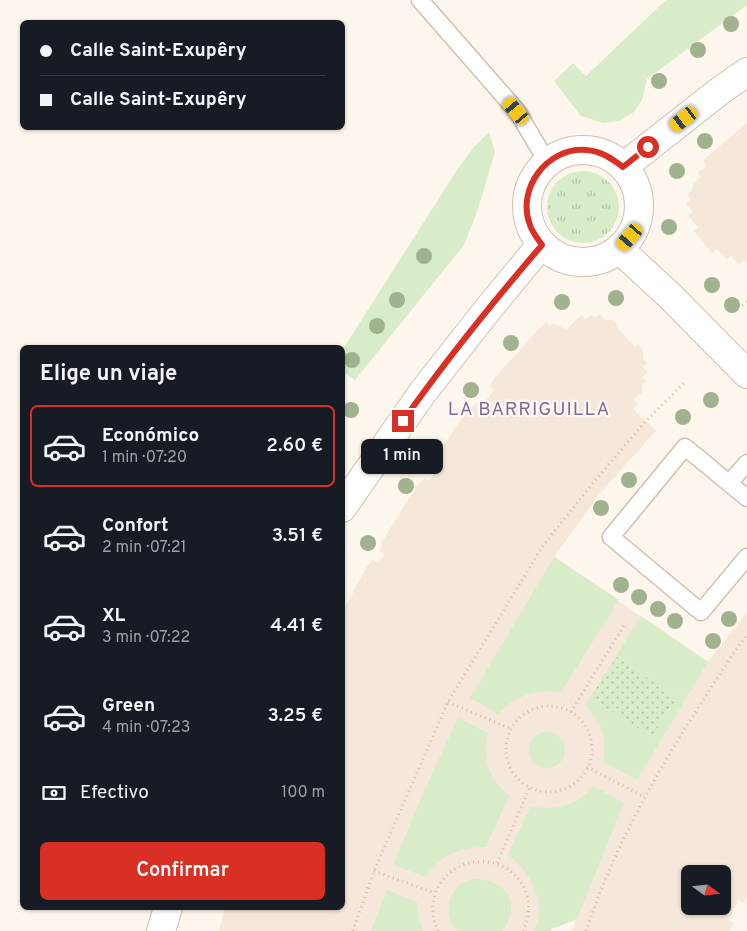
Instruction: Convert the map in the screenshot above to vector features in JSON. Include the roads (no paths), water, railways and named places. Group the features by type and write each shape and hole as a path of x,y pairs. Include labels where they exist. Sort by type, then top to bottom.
{"street":[{"path":"623,167 721,90 747,72"},
{"path":"585,149 604,154 623,167 631,177 637,192 639,207 636,223 630,237 619,249 601,260 580,263 559,258 542,245 529,225 526,202 532,180 547,162 565,152 585,149"},
{"path":"345,504 423,392 489,308 542,245"},
{"path":"619,249 670,296 747,374"},
{"path":"161,931 167,910"}],"lane":[{"path":"420,0 516,111 547,162"},
{"path":"747,498 685,447 611,537 701,612 747,557"},
{"path":"729,483 747,463"}],"district":[{"name":"LA BARRIGUILLA","path":"529,408"}]}
